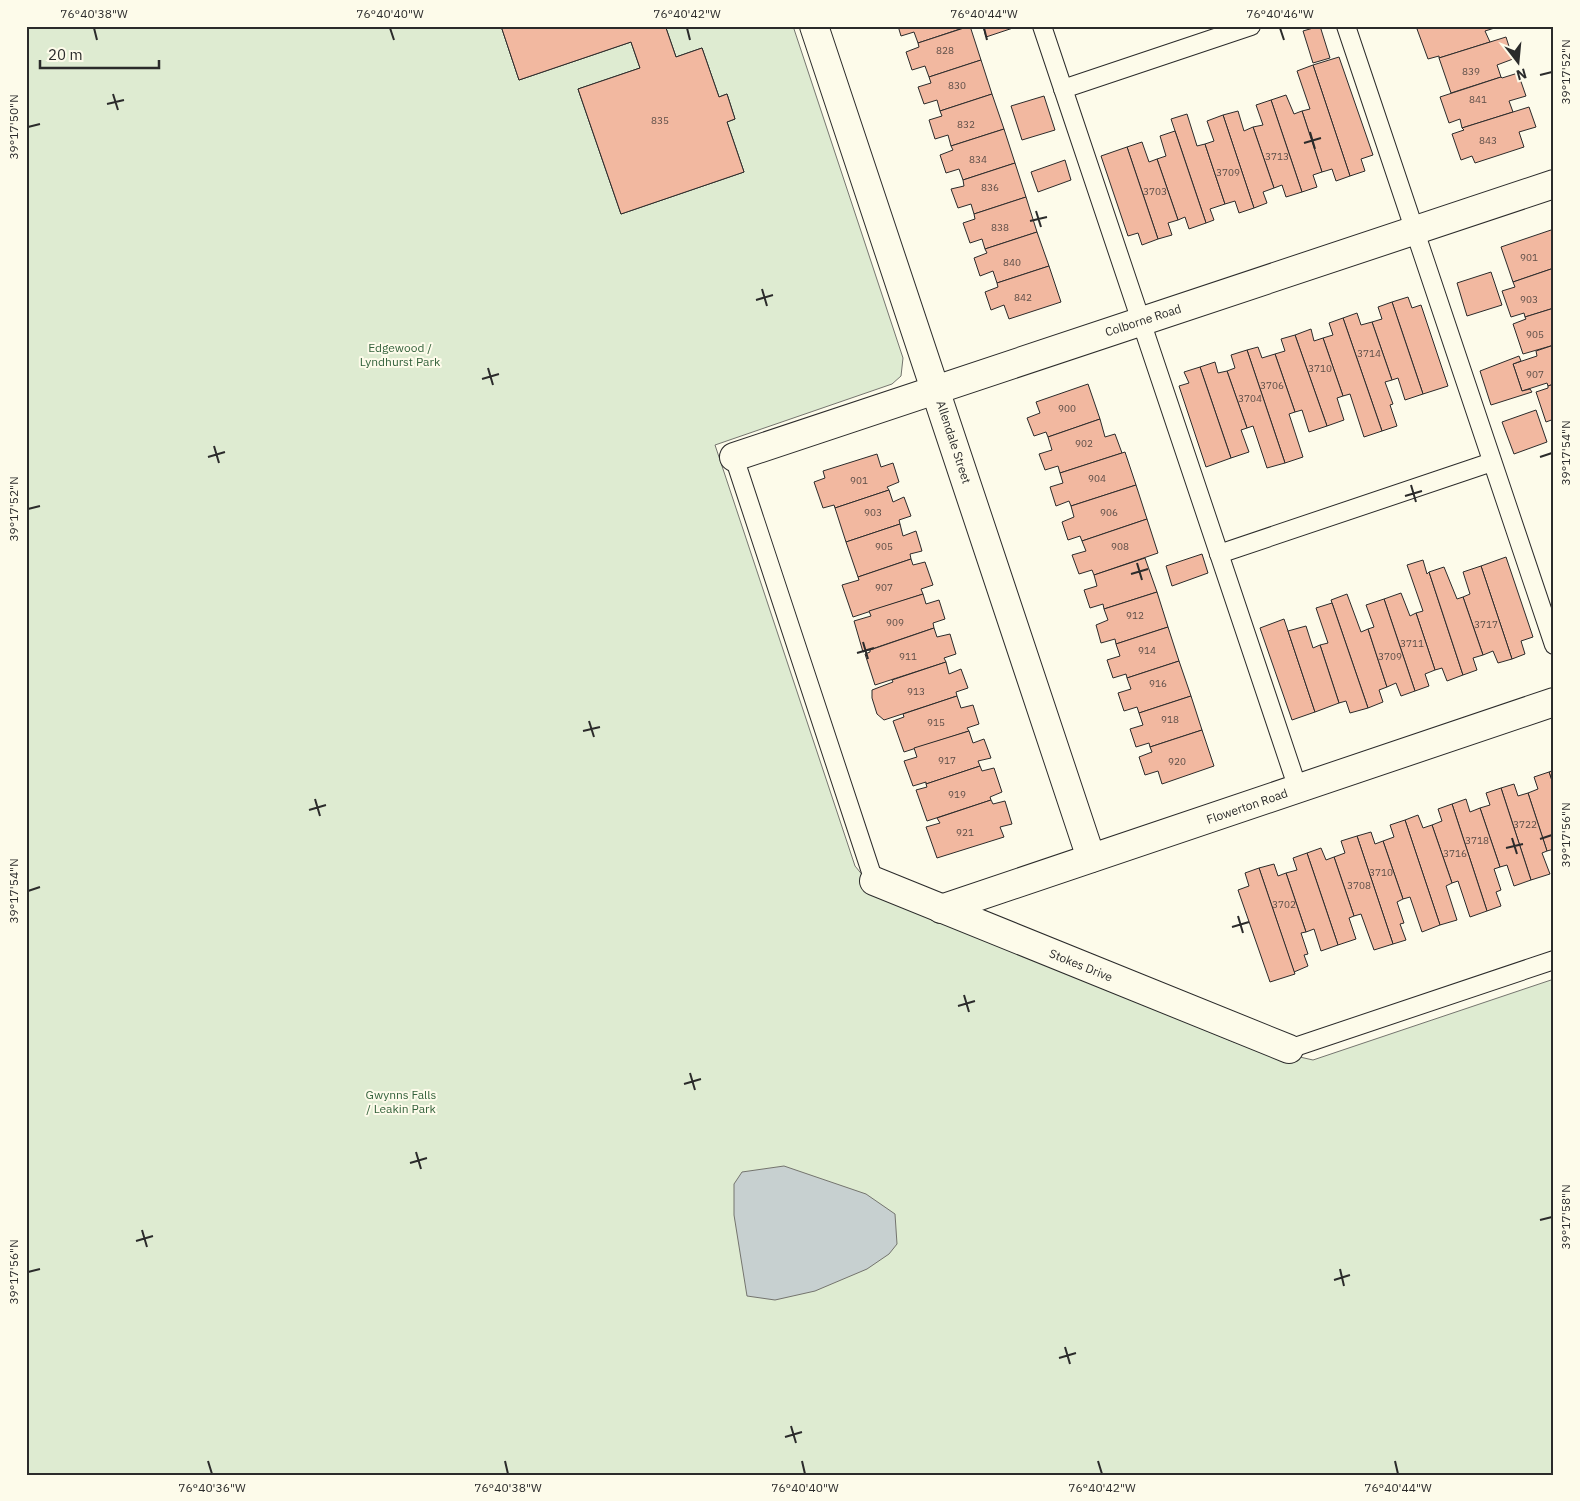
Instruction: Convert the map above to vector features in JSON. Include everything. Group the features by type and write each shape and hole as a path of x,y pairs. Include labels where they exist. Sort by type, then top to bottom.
{"street":[{"name":"Allendale Street","path":"814,26 1091,858"},
{"name":"Colborne Road","path":"734,457 1554,184"},
{"name":"Flowerton Road","path":"941,909 1554,702"},
{"name":"Stokes Drive","path":"874,881 1289,1049"}],"lane":[{"path":"1042,26 1298,789"},
{"path":"1063,89 1251,26"},
{"path":"1346,26 1554,645"},
{"path":"734,457 874,881"},
{"path":"1219,554 1492,462"},
{"path":"1289,1049 1554,960"}],"green space":[{"name":"Gwynns Falls / Leakin Park","path":"26,26 793,26 903,358 901,376 892,384 715,445 855,866 879,895 1234,1042 1313,1060 1554,979 1554,1475 26,1475"}],"shaded area":[{"path":"784,1166 866,1194 895,1214 897,1244 889,1254 867,1269 815,1291 775,1300 747,1296 734,1215 734,1184 742,1172"}],"building":[{"path":"501,26 671,26 666,28 676,57 702,48 719,97 727,94 735,119 727,122 744,172 621,214 578,89 640,68 631,42 519,80"},
{"path":"501,26 671,26 666,28 676,57 702,48 719,97 727,94 735,119 727,122 744,172 621,214 578,89 640,68 631,42 519,80"},
{"path":"898,26 969,26 918,43 914,32 901,36"},
{"path":"970,26 981,60 929,77 925,66 912,70 906,52 919,47 918,43"},
{"path":"983,26 1019,26 986,37"},
{"path":"1320,26 1330,58 1313,63 1303,31"},
{"path":"1425,26 1501,26 1485,31 1490,42 1439,58 1439,56 1428,59 1417,29"},
{"path":"1506,37 1513,59 1497,65 1501,77 1451,93 1439,58"},
{"path":"1339,57 1373,155 1361,159 1365,171 1350,176 1313,65"},
{"path":"981,60 992,94 940,111 937,100 924,104 918,87 931,83 929,77"},
{"path":"1313,65 1350,176 1336,181 1332,169 1322,172 1302,111 1310,109 1297,71"},
{"path":"1518,73 1526,96 1509,101 1513,112 1462,128 1460,119 1449,123 1440,97"},
{"path":"992,94 1004,129 951,146 948,135 935,139 929,120 942,116 940,111"},
{"path":"1286,95 1294,114 1302,111 1322,172 1313,175 1317,187 1302,192 1271,100"},
{"path":"1044,96 1055,130 1022,140 1011,106"},
{"path":"1271,100 1302,192 1286,197 1282,185 1274,188 1253,127 1263,125 1256,105"},
{"path":"1529,107 1536,127 1519,132 1524,147 1475,163 1472,156 1461,160 1452,134 1464,130 1462,128"},
{"path":"1238,111 1244,131 1253,127 1274,188 1263,192 1267,203 1254,208 1223,115"},
{"path":"1187,114 1197,146 1205,144 1225,204 1210,209 1214,220 1206,223 1171,119"},
{"path":"1223,115 1254,208 1239,213 1235,201 1225,204 1205,144 1214,141 1207,121"},
{"path":"1004,129 1015,163 963,180 959,169 946,173 940,155 953,150 951,146"},
{"path":"1175,131 1206,223 1189,229 1185,217 1178,220 1157,159 1166,156 1160,136"},
{"path":"1142,142 1149,162 1157,159 1178,220 1168,223 1172,235 1158,239 1127,147"},
{"path":"1127,147 1158,239 1142,245 1138,233 1128,236 1101,156"},
{"path":"1065,160 1071,180 1038,192 1031,172"},
{"path":"1015,163 1026,197 974,214 971,204 958,208 951,189 964,186 963,180"},
{"path":"1026,197 1037,232 985,249 982,239 970,243 963,223 975,219 974,214"},
{"path":"1554,229 1554,268 1513,282 1501,247"},
{"path":"1037,232 1049,266 997,283 993,271 980,276 974,258 987,253 985,249"},
{"path":"1049,266 1061,302 1009,319 1004,305 991,310 985,292 998,287 997,283"},
{"path":"1554,268 1554,308 1525,317 1524,313 1511,317 1502,291 1515,287 1513,282"},
{"path":"1491,272 1502,305 1467,316 1457,283"},
{"path":"1408,297 1412,308 1421,305 1448,386 1423,394 1392,302"},
{"path":"1392,302 1423,394 1405,400 1398,378 1392,380 1372,322 1382,319 1378,307"},
{"path":"1554,308 1554,345 1523,354 1513,324 1526,319 1525,317"},
{"path":"1357,313 1361,325 1372,322 1392,380 1385,382 1393,404 1390,405 1397,426 1382,431 1343,318"},
{"path":"1343,318 1382,431 1364,437 1350,394 1343,396 1323,338 1333,335 1329,323"},
{"path":"1311,329 1314,341 1323,338 1343,396 1337,398 1344,420 1327,426 1295,335"},
{"path":"1295,335 1327,426 1309,432 1302,410 1295,412 1275,354 1285,351 1281,339"},
{"path":"1554,345 1554,384 1548,386 1547,383 1522,391 1513,364 1537,356 1536,351"},
{"path":"1258,347 1262,358 1275,354 1295,412 1289,414 1303,457 1285,463 1247,350"},
{"path":"1247,350 1285,463 1267,468 1253,426 1247,428 1227,371 1235,368 1231,355"},
{"path":"1519,356 1521,361 1513,364 1522,391 1530,389 1532,392 1491,405 1480,371"},
{"path":"1215,362 1218,373 1227,371 1247,428 1241,430 1249,452 1231,458 1200,367"},
{"path":"1200,367 1231,458 1206,467 1179,386 1189,383 1184,372"},
{"path":"1088,384 1100,419 1048,437 1046,432 1034,436 1027,418 1040,413 1036,402"},
{"path":"1554,384 1554,419 1546,422 1536,392"},
{"path":"1536,410 1547,442 1514,454 1502,422"},
{"path":"1100,419 1105,437 1115,434 1122,453 1060,473 1058,466 1045,470 1039,454 1052,450 1048,437"},
{"path":"1125,452 1136,485 1071,506 1069,501 1056,506 1050,487 1063,483 1060,473"},
{"path":"877,454 881,467 893,463 899,482 887,487 889,490 835,508 834,505 823,508 814,482 825,478 823,471"},
{"path":"1136,485 1147,519 1082,541 1080,536 1068,540 1062,522 1074,517 1071,506"},
{"path":"889,490 893,502 904,497 911,516 899,520 900,524 846,542 835,508"},
{"path":"1147,519 1158,553 1094,575 1092,570 1079,574 1072,555 1086,551 1082,541"},
{"path":"900,524 903,536 916,531 922,551 910,554 911,559 858,577 846,542"},
{"path":"1202,554 1208,573 1172,586 1166,566"},
{"path":"1506,557 1533,637 1521,641 1525,654 1512,659 1481,566"},
{"path":"1145,558 1157,592 1104,609 1103,604 1090,608 1084,590 1097,586 1094,575"},
{"path":"911,559 913,565 925,562 933,585 921,589 923,594 853,617 842,585 859,580 858,577"},
{"path":"1423,560 1427,574 1429,572 1463,675 1447,681 1442,668 1435,670 1416,613 1423,611 1407,565"},
{"path":"1481,566 1512,659 1498,663 1493,651 1483,655 1463,597 1470,594 1463,572"},
{"path":"1444,567 1457,599 1463,597 1483,655 1473,658 1477,670 1463,675 1429,572"},
{"path":"1157,592 1168,627 1116,644 1115,639 1101,643 1096,625 1108,620 1104,609"},
{"path":"1401,593 1410,616 1416,613 1435,670 1425,674 1429,686 1415,691 1384,599"},
{"path":"923,594 926,604 939,600 945,619 933,623 934,628 863,652 854,621 871,616 869,611"},
{"path":"1347,594 1361,632 1368,629 1387,687 1379,690 1383,702 1368,708 1331,600"},
{"path":"1384,599 1415,691 1401,696 1396,683 1387,687 1368,629 1374,627 1366,605"},
{"path":"1332,603 1368,708 1350,713 1346,701 1339,703 1320,645 1328,643 1316,608"},
{"path":"1284,619 1315,712 1292,720 1260,628"},
{"path":"1306,626 1313,648 1320,645 1339,703 1315,712 1288,631"},
{"path":"1168,627 1179,661 1127,678 1126,674 1113,678 1107,660 1120,656 1116,644"},
{"path":"934,628 937,637 950,634 956,654 944,658 946,662 875,685 865,654 870,652 870,650"},
{"path":"1179,661 1191,696 1139,713 1137,707 1124,711 1118,693 1131,689 1127,678"},
{"path":"946,662 949,674 961,669 968,688 956,692 957,696 884,720 877,714 872,698 872,690 893,682 892,680"},
{"path":"957,696 961,708 973,705 979,724 967,728 969,731 904,752 893,721 904,717 903,714"},
{"path":"1191,696 1202,730 1150,747 1149,743 1136,747 1130,729 1143,725 1139,713"},
{"path":"1202,730 1214,766 1162,784 1158,771 1145,775 1139,757 1152,752 1150,747"},
{"path":"969,731 973,743 984,739 991,758 978,761 980,766 926,784 926,782 913,786 904,761 917,757 914,748"},
{"path":"980,766 982,771 994,768 1002,792 990,797 991,800 927,821 916,790 927,787 926,784"},
{"path":"1554,770 1554,787 1549,772"},
{"path":"1549,772 1554,787 1554,849 1547,851 1528,793 1538,789 1534,777"},
{"path":"1514,784 1518,796 1528,793 1547,851 1542,853 1550,874 1531,880 1501,788"},
{"path":"1501,788 1531,880 1514,886 1507,865 1500,867 1480,808 1490,805 1486,793"},
{"path":"1466,799 1470,812 1480,808 1500,867 1494,869 1501,890 1496,892 1501,906 1487,911 1452,804"},
{"path":"991,800 993,804 1005,801 1012,824 1000,827 1004,837 937,858 926,827 940,823 937,818"},
{"path":"1452,804 1487,911 1470,917 1458,881 1452,883 1432,825 1442,821 1438,809"},
{"path":"1418,815 1423,828 1432,825 1452,883 1446,886 1457,920 1440,925 1405,820"},
{"path":"1405,820 1440,925 1422,932 1410,897 1403,899 1383,841 1394,837 1390,825"},
{"path":"1371,832 1375,844 1383,841 1403,899 1397,902 1404,923 1400,924 1406,940 1393,944 1357,836"},
{"path":"1357,836 1393,944 1374,950 1361,914 1354,916 1334,857 1345,853 1341,841"},
{"path":"1321,848 1326,860 1334,857 1354,916 1349,918 1356,939 1338,945 1307,853"},
{"path":"1307,853 1338,945 1321,951 1314,929 1306,932 1286,873 1297,870 1293,858"},
{"path":"1274,864 1278,876 1286,873 1306,932 1301,933 1308,954 1304,955 1308,966 1294,972 1259,868"},
{"path":"1259,868 1295,974 1270,982 1238,890 1249,886 1245,873"}],"park label":[{"name":"Edgewood / Lyndhurst Park","path":"400,354"}]}
